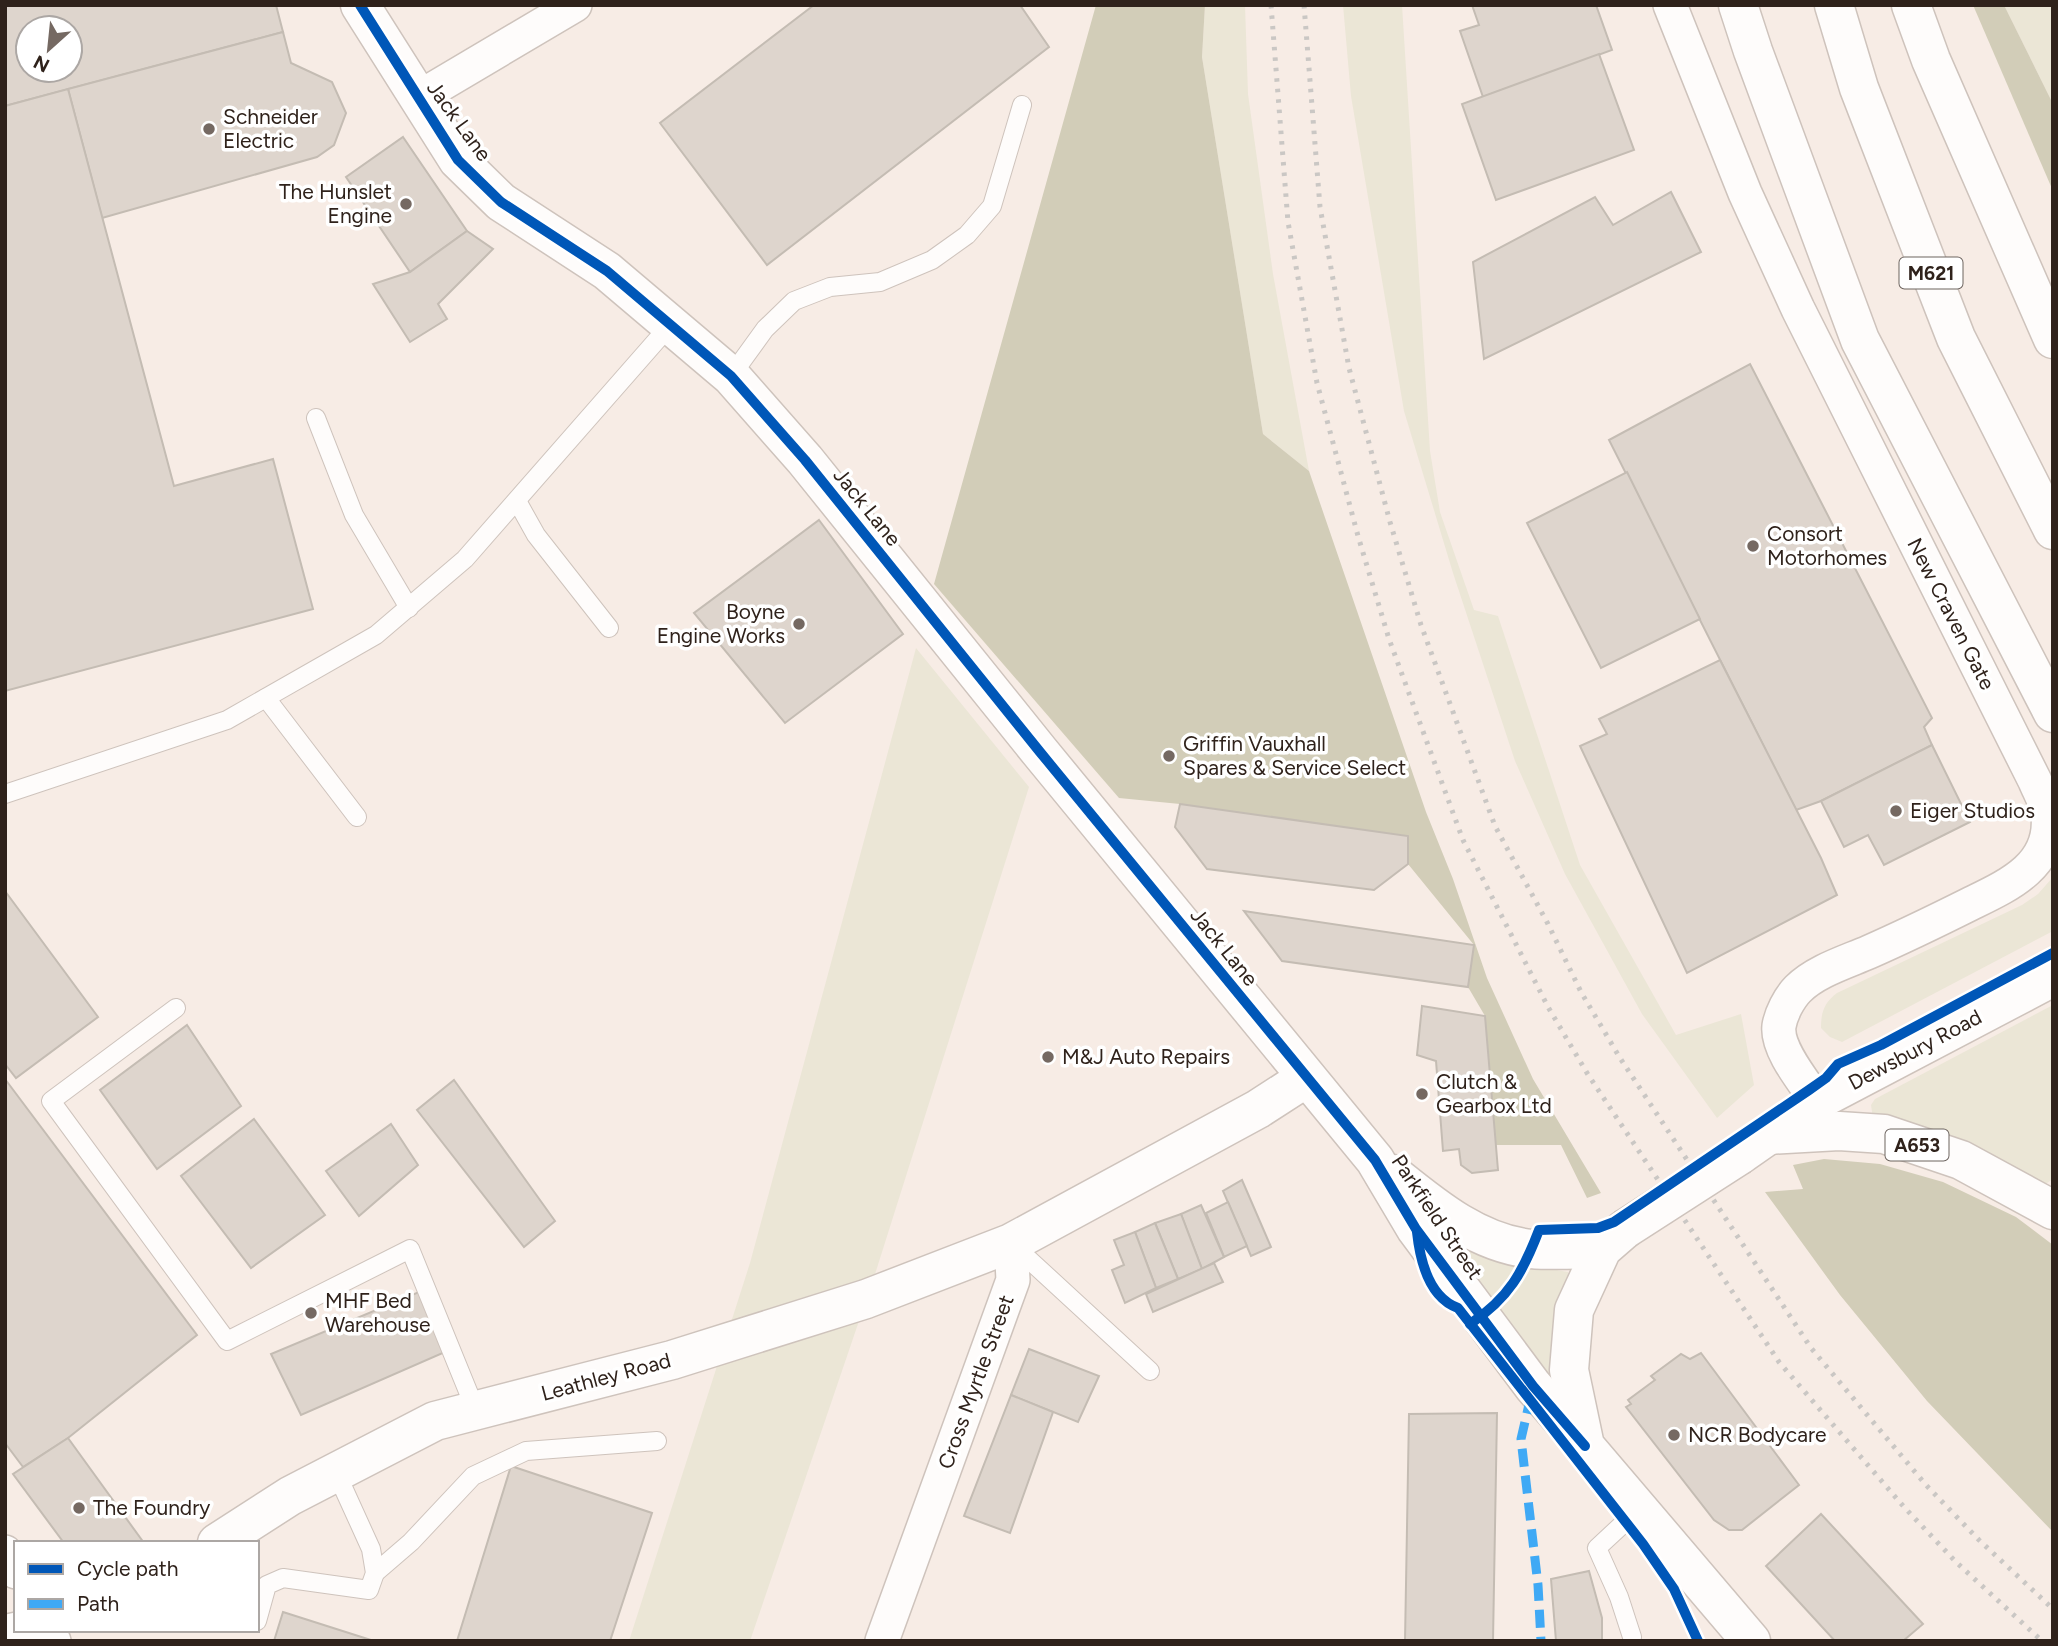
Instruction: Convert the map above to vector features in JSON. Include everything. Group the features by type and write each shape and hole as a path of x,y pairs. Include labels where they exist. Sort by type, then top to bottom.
{"main road":[{"name":"Jack Lane","path":"360,5 458,160 501,202 607,271 731,376 805,460 1306,1078"},
{"path":"1738,5 1860,340 2053,713"},
{"name":"M621","path":"1834,5 1859,88 1956,338 2053,530"},
{"path":"1911,5 1931,60 2053,339"},
{"name":"Dewsbury Road","path":"1614,1239 1817,1101 2053,977"},
{"path":"1011,1242 1258,1110 1306,1078"},
{"name":"Parkfield Street","path":"1306,1078 1375,1160 1416,1228 1533,1386 1751,1641"},
{"name":"A653","path":"1754,1145 1839,1131 1884,1134 1961,1160 2053,1210"},
{"name":"Parkfield Street","path":"1375,1160 1428,1202 1483,1236 1505,1244 1532,1249 1614,1239"},
{"path":"1585,1446 1569,1370 1574,1310 1614,1239"},
{"name":"Leathley Road","path":"220,1541 290,1496 435,1421 673,1360 866,1299 1011,1242"}],"street":[{"path":"418,98 575,5"},
{"name":"New Craven Gate","path":"1670,5 1745,193 1793,298 2035,781 2048,814 2047,834 2040,853 2028,871 2011,884 1826,971 1798,989 1784,1009 1778,1028 1783,1049 1817,1101"},
{"name":"Cross Myrtle Street","path":"882,1641 1013,1280 1011,1242"},
{"path":"5,1552 14,1568"}],"lane":[{"path":"731,376 765,329 794,301 830,287 880,282 932,260 967,235 992,206 1022,105"},
{"path":"5,794 227,720 376,635 465,559 671,324"},
{"path":"316,418 355,515 409,608"},
{"path":"517,501 536,535 609,628"},
{"path":"266,698 358,817"},
{"path":"176,1008 51,1101 227,1341 410,1249 477,1410"},
{"path":"1011,1242 1150,1371"},
{"path":"375,1573 411,1542 473,1476 526,1451 657,1441"},
{"path":"259,1614 268,1585 283,1578 369,1590 375,1573 371,1549 336,1472"},
{"path":"1632,1637 1619,1597 1597,1548 1639,1509"}],"shaded area":[{"path":"1096,5 1205,5 1202,57 1263,434 1309,471 1426,812 1453,879 1487,978 1533,1079 1601,1193 1587,1198 1561,1145 1496,1145 1485,1016 1468,987 1474,945 1408,864 1407,836 1119,798 934,584"},
{"path":"1205,5 1245,5 1248,94 1273,274 1309,471 1263,434 1202,57"},
{"path":"1343,5 1402,5 1430,451 1440,512 1474,610 1498,616 1580,865 1676,1035 1741,1014 1754,1085 1717,1118 1642,1014 1565,874 1515,761 1453,573 1404,411 1351,96"},
{"path":"1973,5 2004,5 2053,104 2053,191"},
{"path":"2004,5 2053,5 2053,104"},
{"path":"916,648 1029,787 876,1271 750,1641 629,1641 750,1263"},
{"path":"2053,877 2053,931 1842,1042 1830,1037 1821,1028 1824,1008 1837,993 2022,905 2038,894"},
{"path":"2053,1005 2053,1179 2047,1183 1873,1118 1871,1105 1875,1099"},
{"path":"1824,1159 1880,1164 1943,1182 2016,1217 2053,1245 2053,1532 1927,1401 1840,1295 1765,1192 1803,1189 1793,1165"},
{"path":"1417,1211 1505,1261 1568,1272 1553,1320 1553,1355 1557,1386"}],"building":[{"path":"5,5 276,5 283,32 5,106"},
{"path":"814,5 1020,5 1049,47 767,265 660,123"},
{"path":"1472,5 1596,5 1612,50 1483,97 1460,31 1479,25"},
{"name":"Schneider Electric","path":"283,32 291,63 332,82 346,113 334,145 317,157 102,218 68,89"},
{"path":"1599,54 1634,150 1496,200 1462,104"},
{"path":"68,89 174,486 273,459 313,609 5,691 5,106"},
{"name":"The Hunslet Engine","path":"403,137 467,231 410,272 346,177"},
{"path":"1671,192 1701,252 1484,359 1473,262 1595,197 1613,225"},
{"path":"467,231 493,249 438,304 447,319 410,342 373,284 410,272"},
{"name":"Consort Motorhomes","path":"1750,364 1932,718 1924,727 1932,745 1821,801 1796,810 1609,440"},
{"path":"1627,472 1700,619 1601,668 1527,523"},
{"name":"Boyne Engine Works","path":"819,520 903,634 785,723 694,613"},
{"path":"1720,660 1821,858 1837,895 1687,973 1580,746 1607,734 1599,719"},
{"name":"Eiger Studios","path":"1932,745 1970,822 1884,865 1868,835 1844,847 1821,801"},
{"path":"1180,804 1408,836 1408,864 1374,890 1207,869 1175,827"},
{"path":"5,891 98,1017 16,1078 5,1064"},
{"path":"1244,911 1474,945 1468,987 1282,961"},
{"path":"1422,1006 1485,1016 1498,1170 1472,1173 1461,1165 1459,1149 1443,1151 1436,1061 1417,1055"},
{"path":"187,1025 241,1106 157,1169 100,1090"},
{"path":"5,1079 197,1335 68,1438 23,1467 5,1443"},
{"path":"454,1080 555,1221 524,1247 417,1110"},
{"path":"254,1119 325,1215 251,1268 181,1176"},
{"path":"391,1124 418,1165 359,1216 326,1171"},
{"path":"1242,1180 1271,1247 1251,1256 1223,1191"},
{"path":"1228,1202 1247,1246 1224,1257 1206,1213"},
{"path":"1201,1205 1224,1257 1202,1269 1181,1214"},
{"path":"1181,1214 1202,1269 1178,1279 1155,1223"},
{"path":"1155,1223 1178,1279 1156,1288 1135,1232"},
{"path":"1135,1232 1156,1288 1125,1303 1112,1270 1124,1265 1114,1240"},
{"path":"1214,1263 1223,1282 1153,1312 1146,1294"},
{"path":"419,1292 445,1352 301,1415 271,1354"},
{"path":"1029,1349 1099,1376 1078,1422 1011,1395"},
{"path":"1701,1353 1799,1485 1742,1530 1729,1530 1714,1520 1626,1407 1631,1404 1628,1400 1655,1380 1651,1376 1681,1354 1690,1359"},
{"path":"1011,1395 1053,1412 1010,1533 964,1516"},
{"path":"1497,1413 1493,1641 1405,1641 1409,1414"},
{"name":"The Foundry","path":"68,1438 143,1541 63,1541 13,1474"},
{"path":"511,1466 652,1513 610,1641 457,1641"},
{"path":"1821,1514 1923,1624 1903,1641 1835,1641 1766,1566"},
{"path":"1589,1571 1602,1618 1602,1641 1556,1641 1551,1579"},
{"path":"283,1612 374,1641 274,1641"}],"railway":[{"path":"1271,5 1288,222 1317,383 1389,639 1463,840 1548,1007 1587,1073 1779,1362 1904,1507 1956,1562 2042,1641"},
{"path":"1304,5 1320,207 1349,368 1421,625 1495,826 1581,992 1620,1058 1811,1348 1926,1485 1979,1540 2053,1609"}],"marked path":[{"path":"1531,1396 1521,1439 1538,1585 1541,1641"}],"cycle path":[{"path":"360,5 458,160 501,202 607,271 731,376 805,460 1040,752 1375,1160 1416,1229 1533,1386 1585,1446"},
{"path":"1470,1324 1505,1294 1527,1259 1539,1230 1598,1228 1614,1222 1809,1090 1826,1078 1838,1064 1881,1045 2053,953"},
{"path":"1417,1232 1423,1265 1433,1287 1448,1303 1458,1308 1643,1544 1674,1589 1698,1641"}],"place":[{"name":"Schneider Electric","path":"209,129"},
{"name":"The Hunslet Engine","path":"406,204"},
{"name":"Consort Motorhomes","path":"1753,546"},
{"name":"Boyne Engine Works","path":"799,624"},
{"name":"Griffin Vauxhall Spares & Service Select","path":"1169,756"},
{"name":"Eiger Studios","path":"1896,811"},
{"name":"M&J Auto Repairs","path":"1048,1057"},
{"name":"Clutch & Gearbox Ltd","path":"1422,1094"},
{"name":"MHF Bed Warehouse","path":"311,1313"},
{"name":"NCR Bodycare","path":"1674,1435"},
{"name":"The Foundry","path":"79,1508"}]}
